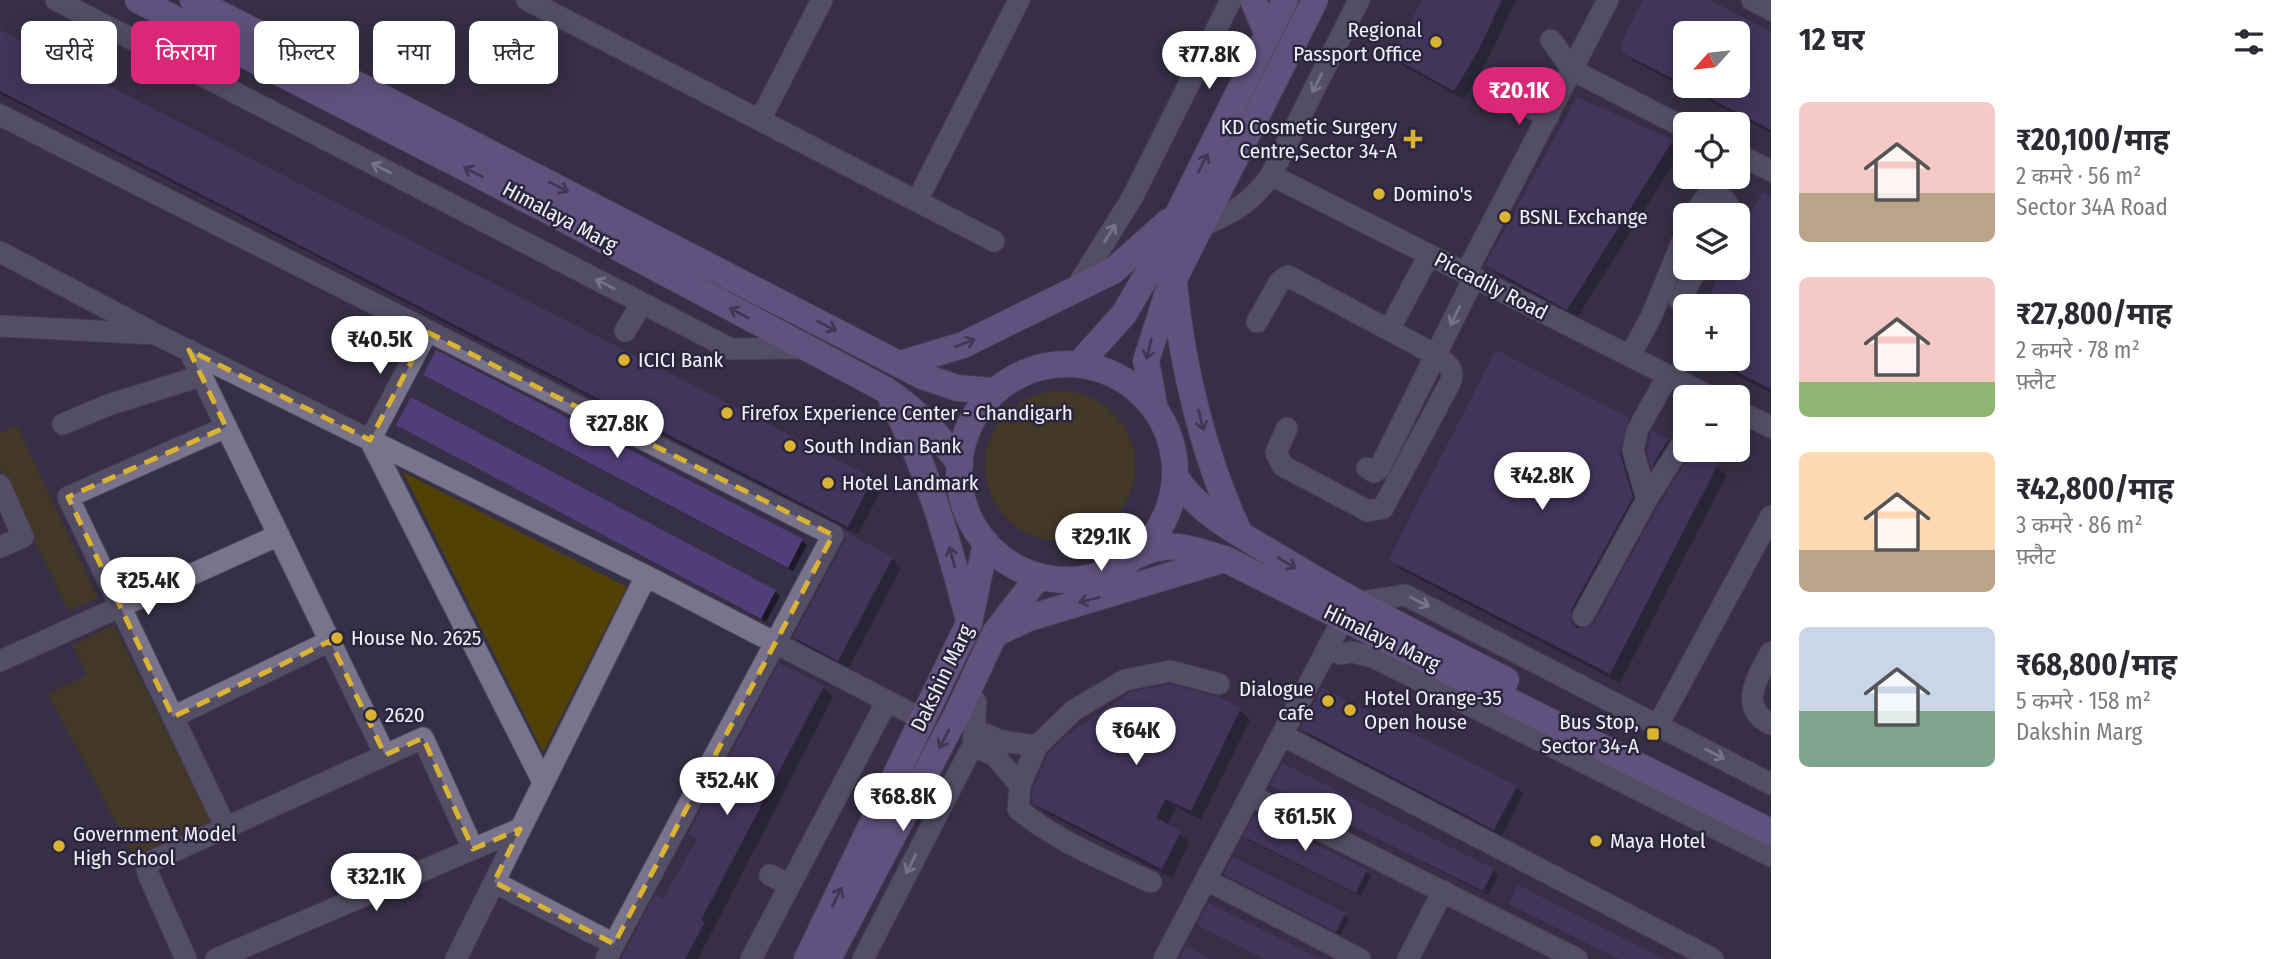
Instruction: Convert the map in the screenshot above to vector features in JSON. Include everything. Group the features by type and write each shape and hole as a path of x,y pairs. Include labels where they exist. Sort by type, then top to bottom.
{"main road":[{"name":"Himalaya Marg","path":"138,0 549,211 886,390 903,401 941,438 960,464"},
{"name":"Himalaya Marg","path":"193,0 922,376 957,387 995,391"},
{"path":"1253,0 1268,35"},
{"path":"1155,409 1146,360 1153,331 1174,281 1190,219 1285,0"},
{"path":"1079,364 1124,314 1190,219 1315,0"},
{"path":"900,364 963,345 1074,291 1113,271 1190,219"},
{"path":"1174,281 1178,322 1219,489 1240,534"},
{"path":"1079,364 1108,372 1126,382 1155,409 1167,430 1174,454 1176,478 1170,507 1157,533 1138,555 1116,570 1091,578 1065,581 1038,577 1010,563 986,543 970,519 961,493 960,464 965,437 977,412 995,391 1030,371 1049,365 1079,364"},
{"path":"886,390 915,444 937,505 969,623"},
{"name":"Himalaya Marg","path":"1176,478 1208,514 1348,611 1771,832"},
{"name":"Dakshin Marg","path":"807,959 969,623 986,543"},
{"name":"Himalaya Marg","path":"1138,555 1160,545 1185,548 1225,559 1348,611 1771,814"},
{"path":"995,633 1029,618 1225,559"},
{"name":"Dakshin Marg","path":"828,959 995,633 1038,577"}],"street":[{"path":"56,0 732,349 804,348"},
{"path":"527,0 994,241"},
{"path":"760,120 822,0"},
{"path":"917,201 1019,0"},
{"path":"1074,291 1132,198 1231,0"},
{"path":"1190,219 1240,209 1256,196 1271,175 1359,0"},
{"path":"1367,468 1374,472 1379,469 1436,355 1470,276 1536,140 1541,113 1572,70 1608,0"},
{"path":"1752,0 1771,10"},
{"path":"1551,40 1572,70 1673,122"},
{"path":"1497,90 1541,113"},
{"path":"0,115 832,535 610,952 494,882"},
{"path":"1750,160 1771,171"},
{"name":"Piccadily Road","path":"1271,175 1688,385"},
{"path":"1716,189 1727,203"},
{"path":"0,253 155,334 646,576 922,719"},
{"path":"1389,330 1429,255"},
{"path":"1630,356 1651,317 1673,264"},
{"path":"1257,322 1280,281 1288,276 1436,355 1451,366 1453,375 1384,508 1368,511 1283,466 1276,453 1287,428"},
{"path":"625,331 642,303"},
{"path":"0,326 155,334"},
{"path":"370,440 427,332"},
{"path":"189,350 385,755"},
{"path":"1647,499 1633,451 1637,431 1668,375"},
{"path":"62,424 108,405 201,376"},
{"path":"1750,417 1771,428"},
{"path":"226,427 68,498 226,828"},
{"path":"370,440 543,782"},
{"path":"1583,616 1647,499 1673,458"},
{"path":"0,485 23,537 0,547"},
{"path":"1658,725 1771,516"},
{"path":"0,661 279,535"},
{"path":"456,959 646,576"},
{"path":"1164,959 1348,611 1405,594 1771,784"},
{"path":"173,717 330,641"},
{"path":"1328,646 1341,654 1352,652 1373,657 1771,856"},
{"path":"1771,652 1754,683 1751,700 1755,711 1771,724"},
{"path":"1151,882 1086,851 1031,820 1017,808 1020,785 1037,746 1074,710 1125,680 1170,671 1219,684"},
{"path":"863,959 973,737 976,702 964,696"},
{"path":"751,959 887,702"},
{"path":"1282,735 1713,959"},
{"path":"973,737 999,749 1037,746"},
{"path":"186,959 147,867 150,862 423,738 473,849"},
{"path":"999,749 1020,785"},
{"path":"1262,801 1577,959"},
{"path":"216,959 520,829"},
{"path":"770,875 790,885"},
{"path":"1216,885 1360,959"},
{"path":"1408,959 1443,891"}],"highlighted area":[{"path":"427,332 833,535 614,944 494,882 520,829 473,849 423,738 385,755 330,641 173,717 68,497 226,427 189,350 370,440"}],"shaded area":[{"path":"1060,391 1089,396 1113,413 1130,437 1135,466 1130,495 1113,519 1089,536 1060,541 1031,536 1007,519 990,495 985,466 990,437 1007,413 1031,396"},
{"path":"17,426 98,598 68,611 0,467 0,433"},
{"path":"403,472 627,587 543,752"},
{"path":"114,625 212,822 136,860 48,694 87,675 73,645"}],"building":[{"path":"1422,0 1502,0 1478,51 1454,91 1392,57"},
{"path":"1643,0 1710,0 1771,32 1771,130 1750,119 1750,112 1736,112 1709,98 1750,98 1750,21 1673,21 1673,79 1621,52 1621,43"},
{"path":"0,30 21,41 21,84 105,84 873,478 848,527 0,91"},
{"path":"1577,97 1673,140 1567,310 1485,265"},
{"path":"1762,192 1771,197 1771,389 1735,371 1750,371 1750,294 1710,294 1717,280 1750,280 1750,216"},
{"path":"436,350 803,539 788,568 423,375"},
{"path":"1496,350 1629,418 1620,454 1633,497 1571,610 1572,622 1577,628 1589,627 1595,622 1658,506 1686,462 1718,464 1610,674 1388,560"},
{"path":"411,397 776,590 761,619 396,425"},
{"path":"1652,431 1669,439 1651,467 1647,450"},
{"path":"845,532 893,557 838,661 793,637 845,541"},
{"path":"779,663 824,686 701,920 705,922 685,959 621,959 655,895 663,899 697,839 688,834"},
{"path":"1170,684 1219,697 1241,708 1191,811 1166,799 1156,818 1181,831 1162,869 1032,803 1033,788 1048,754 1067,735 1131,692"},
{"path":"1322,688 1517,786 1494,830 1300,729"},
{"path":"1282,763 1494,869 1483,891 1270,785"},
{"path":"1255,814 1367,870 1356,893 1243,836"},
{"path":"1233,857 1346,913 1336,932 1224,874"},
{"path":"1518,885 1664,959 1618,959 1509,904"},
{"path":"1208,903 1320,959 1264,959 1238,946 1197,925"},
{"path":"1186,946 1211,959 1179,959"}],"place":[{"name":"Regional Passport Office","path":"1436,42"},
{"name":"KD Cosmetic Surgery Centre,Sector 34-A","path":"1413,139"},
{"name":"Domino's","path":"1379,194"},
{"name":"BSNL Exchange","path":"1505,217"},
{"name":"ICICI Bank","path":"624,360"},
{"name":"Firefox Experience Center - Chandigarh","path":"727,413"},
{"name":"South Indian Bank","path":"790,446"},
{"name":"Hotel Landmark","path":"828,483"},
{"name":"House No. 2625","path":"337,638"},
{"name":"Dialogue cafe","path":"1328,701"},
{"name":"Hotel Orange-35 Open house","path":"1350,710"},
{"name":"2620","path":"371,715"},
{"name":"Bus Stop, Sector 34-A","path":"1653,734"},
{"name":"Maya Hotel","path":"1596,841"},
{"name":"Government Model High School","path":"59,846"}]}
